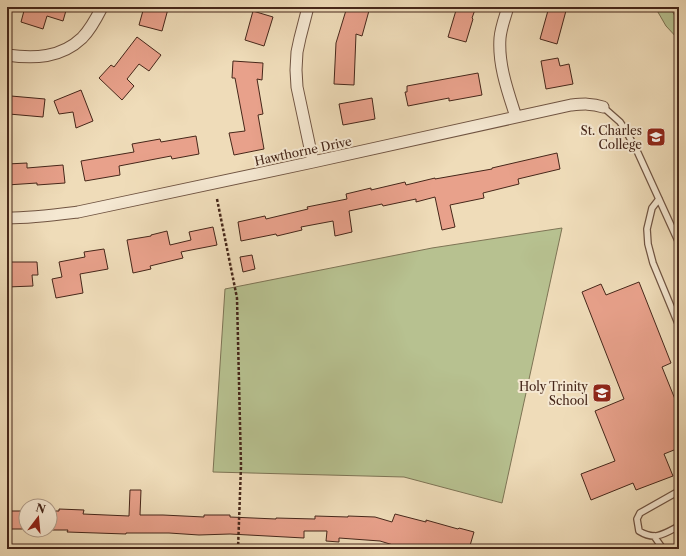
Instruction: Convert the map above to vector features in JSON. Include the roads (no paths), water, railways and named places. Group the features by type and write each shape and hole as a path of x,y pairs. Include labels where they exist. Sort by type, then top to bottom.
{"street":[{"path":"7,55 24,57 44,56 71,47 83,37 94,22 102,7"},
{"path":"308,7 297,52 296,70 297,87 313,162"},
{"path":"508,7 500,37 500,57 516,117"},
{"name":"Hawthorne Drive","path":"7,218 24,218 78,212 571,105 587,103 603,107"}],"lane":[{"path":"603,107 620,122 626,131 638,153 679,243"},
{"path":"659,199 652,208 647,229 648,244 653,263 679,326"},
{"path":"679,491 640,513 637,519 639,531 646,536 660,536 679,526"},
{"path":"654,536 663,549"}],"place":[{"name":"St. Charles College","path":"656,137"},
{"name":"Holy Trinity School","path":"602,393"}]}
